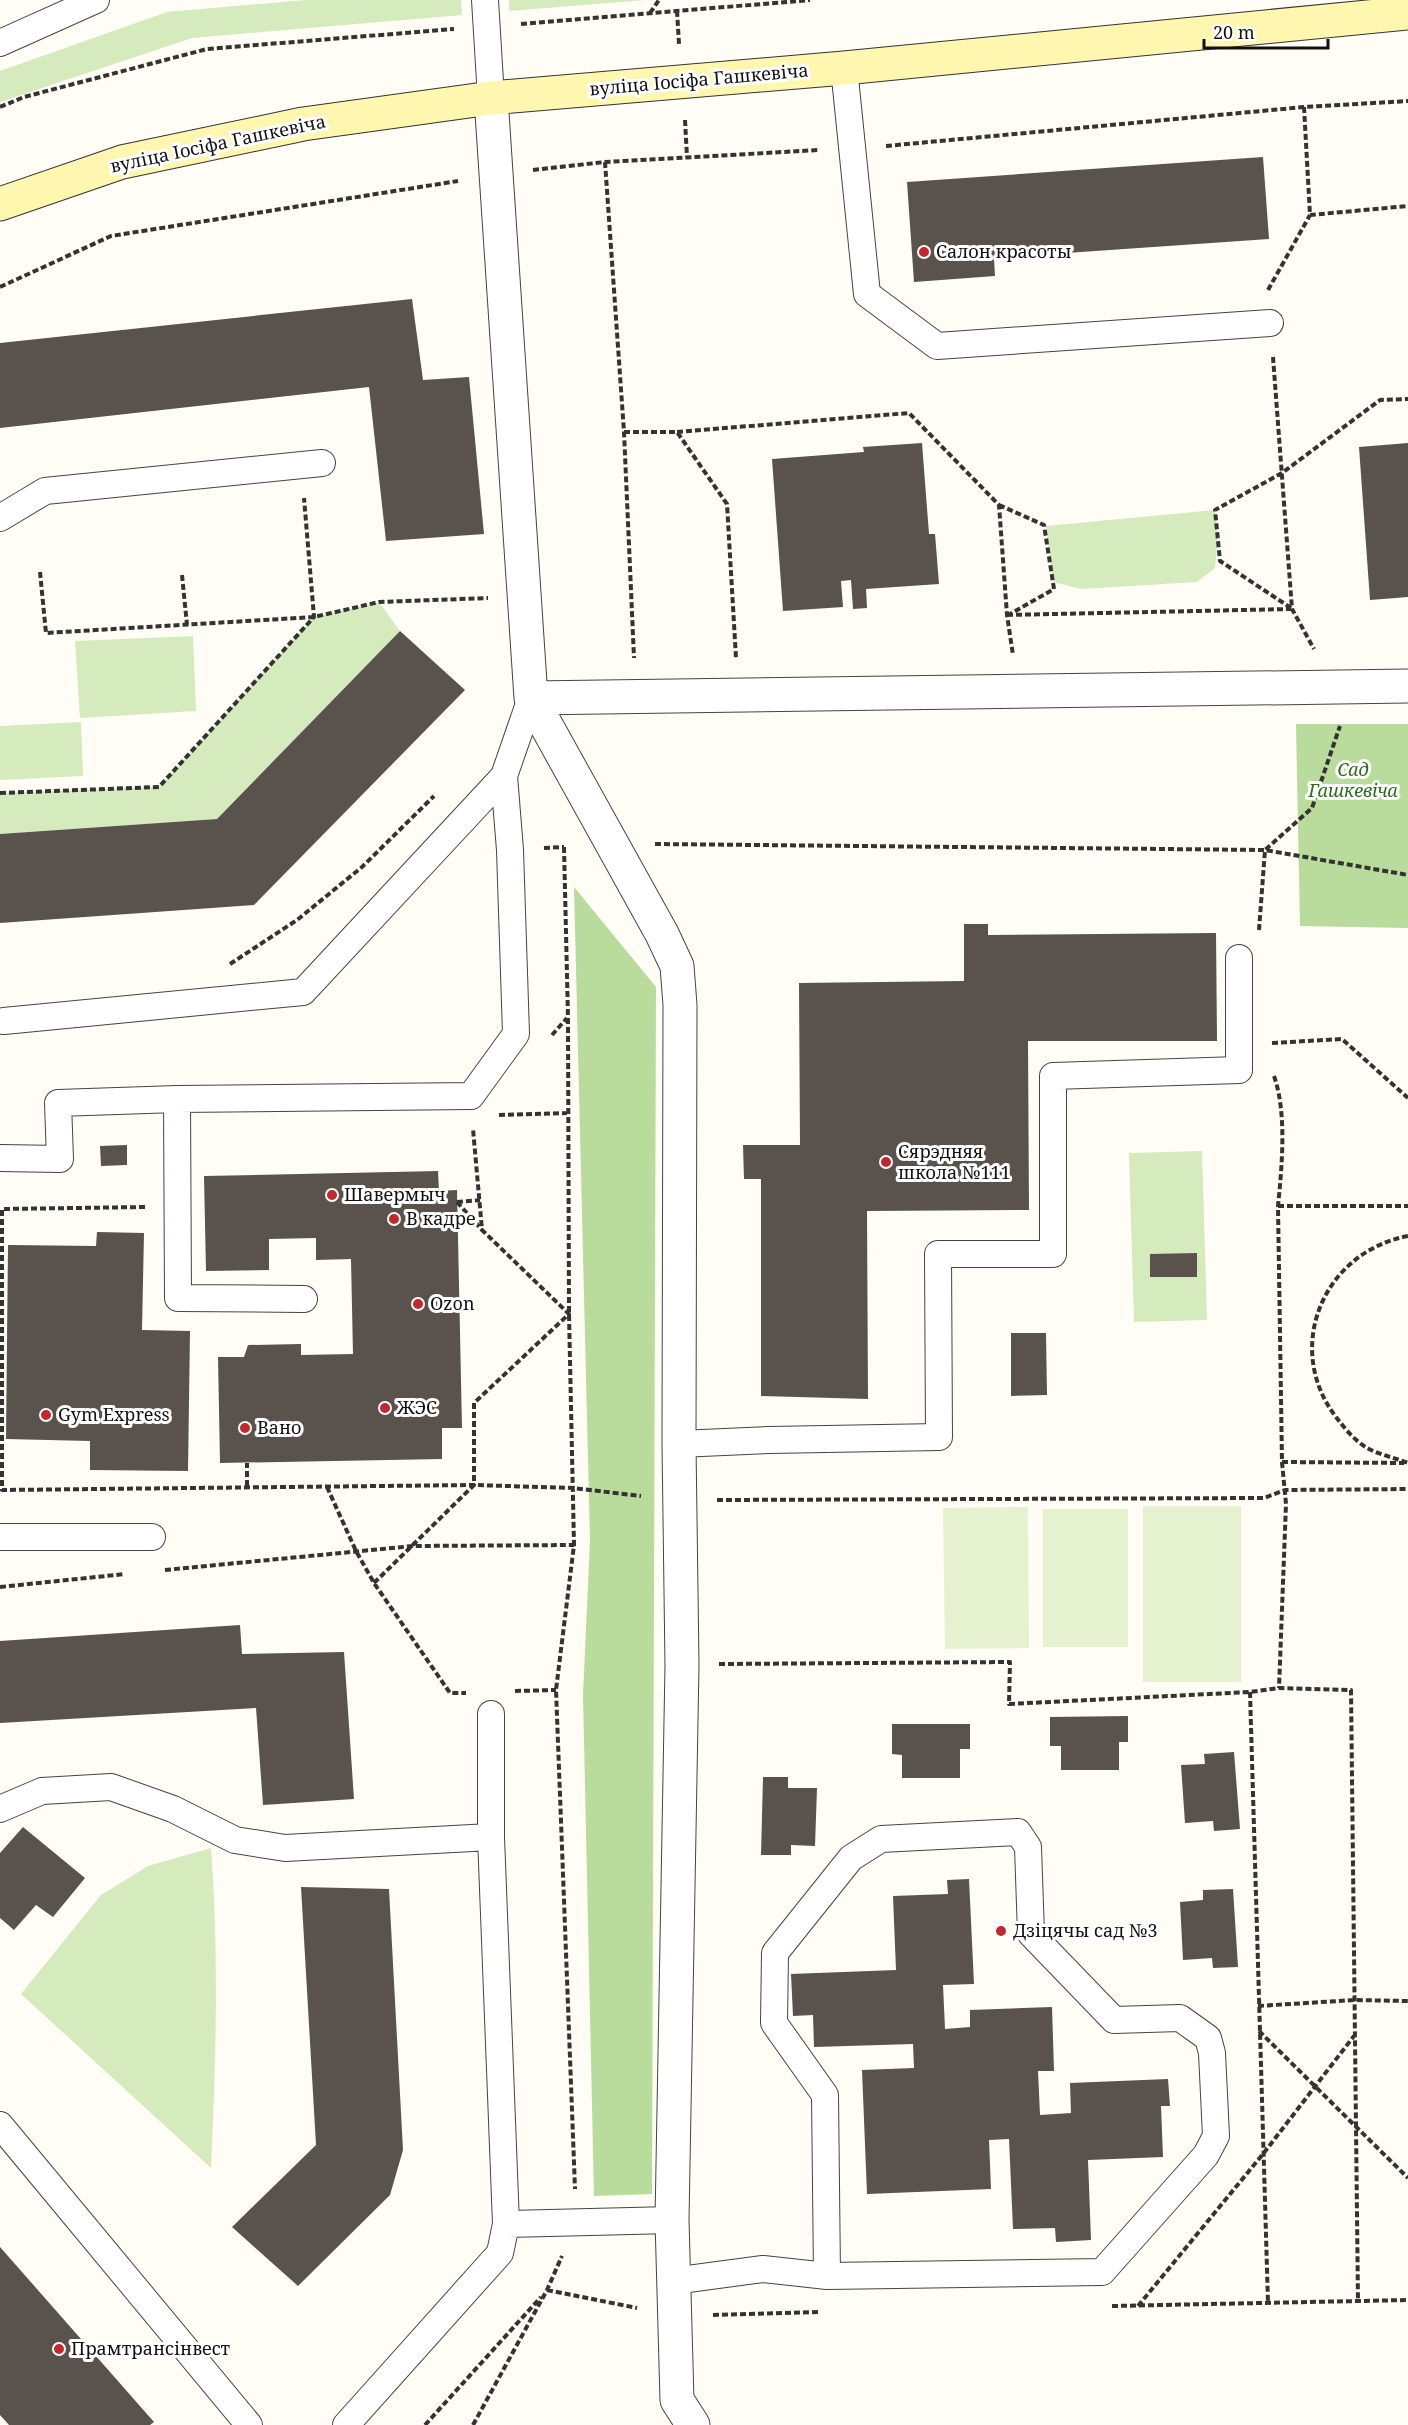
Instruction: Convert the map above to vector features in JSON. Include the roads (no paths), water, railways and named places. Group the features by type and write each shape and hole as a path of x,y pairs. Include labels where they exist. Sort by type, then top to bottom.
{"street":[{"name":"вуліца Іосіфа Гашкевіча","path":"0,204 122,162 303,124 491,98 844,68 1408,13"},
{"path":"491,98 531,698 662,934 677,966 680,1005 679,1444 682,1665 672,2220 677,2400 693,2425"},
{"path":"531,698 1408,686"}],"lane":[{"path":"0,43 96,0"},
{"path":"485,0 491,98"},
{"path":"844,68 867,294 937,346 1270,323"},
{"path":"0,518 45,491 311,463"},
{"path":"0,1158 60,1159 58,1103 177,1099 471,1096 516,1034 510,850 504,776 531,698"},
{"path":"4,1021 303,992 504,776"},
{"path":"679,1444 939,1437 938,1254 1053,1254 1053,1076 1239,1070 1239,957"},
{"path":"177,1099 178,1298 304,1299"},
{"path":"0,1537 152,1537"},
{"path":"346,2425 500,2253 506,2224 491,1838 490,1714"},
{"path":"0,1809 42,1791 111,1787 173,1809 235,1840 285,1848 491,1838"},
{"path":"674,2282 763,2269 827,2276 1102,2272 1206,2155 1216,2136 1212,2054 1208,2038 1180,2018 1113,2020 1031,1934 1028,1847 1018,1833 881,1839 851,1858 775,1953 774,2023 825,2095 827,2276"},
{"path":"0,2125 249,2425"},
{"path":"506,2224 672,2220"}],"place":[{"name":"Салон красоты","path":"924,252"},
{"name":"Сярэдняя школа №111","path":"886,1162"},
{"name":"Шавермыч","path":"332,1195"},
{"name":"В кадре","path":"394,1219"},
{"name":"Ozon","path":"418,1304"},
{"name":"ЖЭС","path":"385,1408"},
{"name":"Gym Express","path":"46,1415"},
{"name":"Вано","path":"245,1428"},
{"name":"Дзіцячы сад №3","path":"1001,1931"},
{"name":"Прамтрансінвест","path":"59,2349"}],"park label":[{"name":"Сад Гашкевіча","path":"1353,780"}]}
